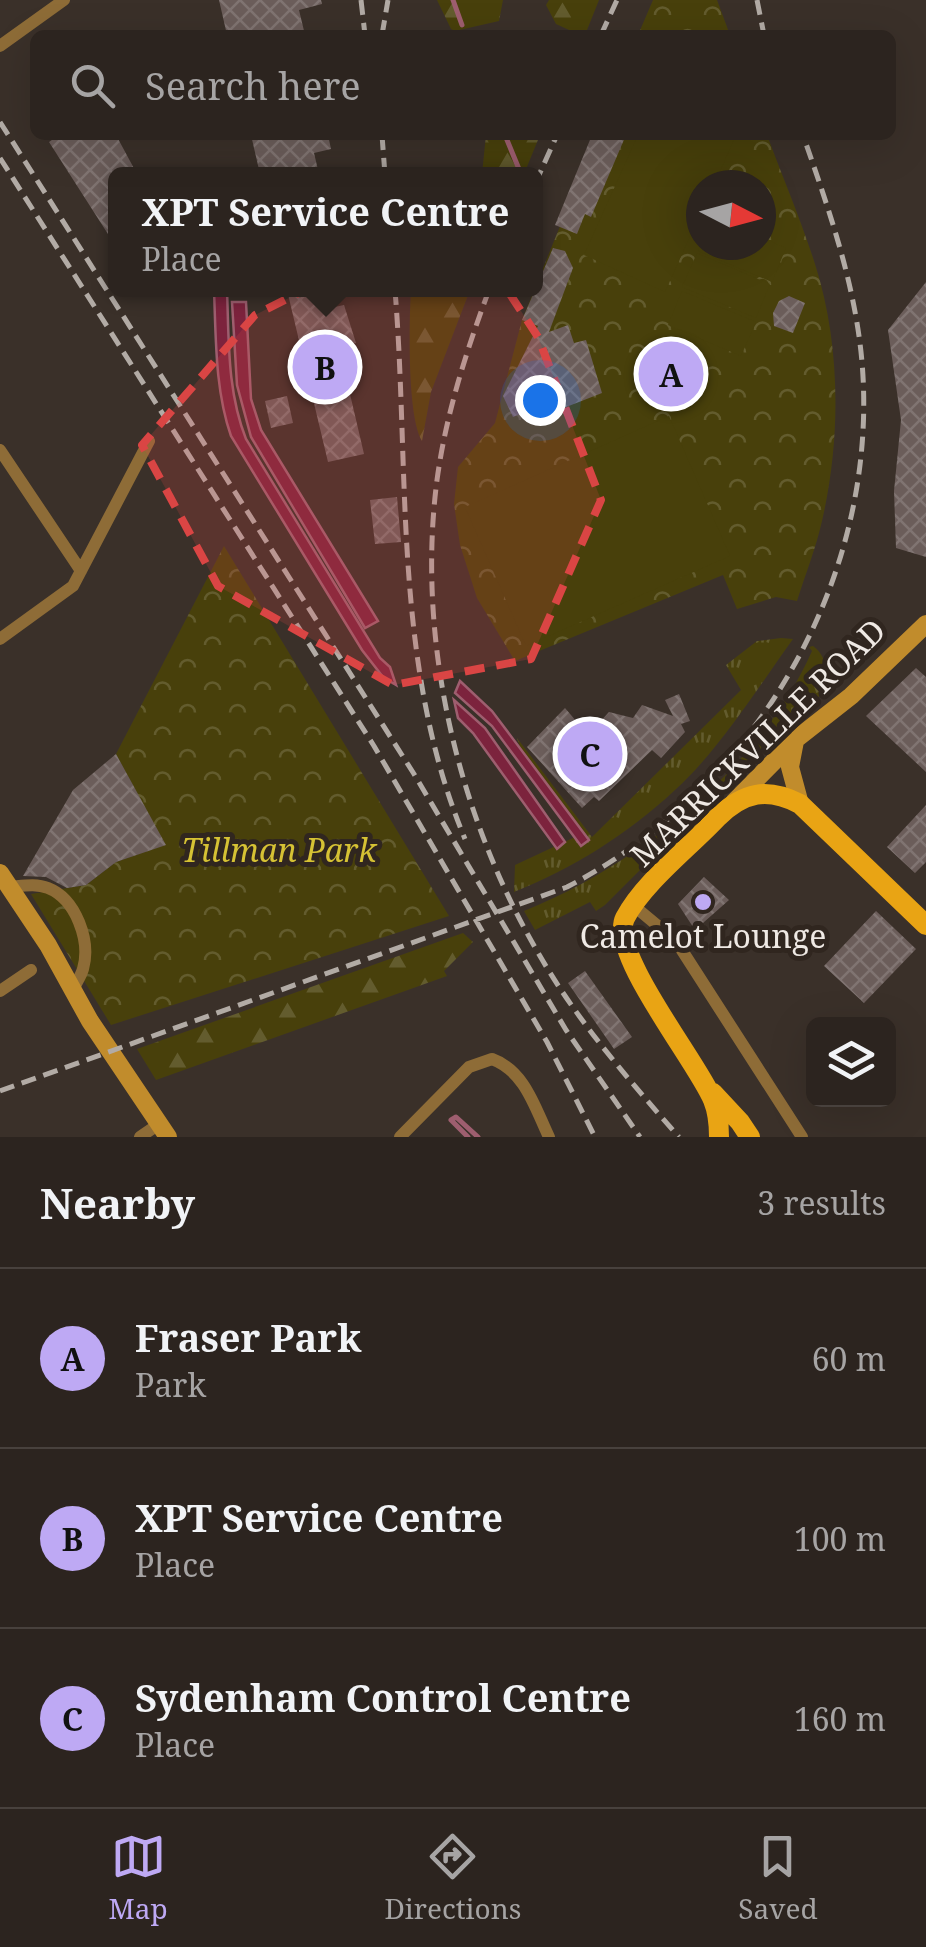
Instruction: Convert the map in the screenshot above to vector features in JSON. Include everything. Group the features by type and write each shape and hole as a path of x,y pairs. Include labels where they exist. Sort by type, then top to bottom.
{"main road":[{"name":"MARRICKVILLE ROAD","path":"634,906 795,740 850,696 926,624"},
{"path":"795,740 790,767 800,804"},
{"path":"734,802 776,794 800,804 926,925"},
{"path":"5,880 164,1130"},
{"path":"634,906 623,921 628,954 706,1086 717,1111 719,1137"},
{"path":"706,1086 750,1137"}],"street":[{"path":"3,44 64,0"},
{"path":"0,639 73,586 149,441"},
{"path":"0,450 81,571"},
{"path":"5,880 51,888 75,914 86,949 84,968 73,990"},
{"path":"634,906 676,941 802,1137"},
{"path":"0,991 31,970"},
{"path":"400,1137 469,1067 492,1058 509,1068 524,1086 549,1137"},
{"path":"140,1137 164,1130"}],"highlighted area":[{"path":"457,213 538,337 601,500 531,659 393,685 218,586 142,445 255,315"}],"green space":[{"path":"437,0 503,0 499,21 451,29"},
{"path":"549,0 599,0 587,30 569,30 556,24 546,5"},
{"path":"653,0 717,0 728,30 640,30"},
{"path":"485,140 538,140 527,167 483,167"},
{"path":"595,140 769,140 815,264 834,359 833,458 820,531 797,601 776,597 737,609 723,575 515,661 477,598 460,545 454,504 458,467 495,423 522,320 531,297 543,297 543,268"},
{"path":"636,140 734,140 721,170 686,170 686,245 665,292 584,255"},
{"path":"776,244 786,248 772,282 719,260 776,260"},
{"path":"694,260 713,260 770,284 756,318 682,287"},
{"path":"682,291 756,322 741,356 668,325"},
{"path":"411,297 467,297 431,392 422,441 411,391"},
{"path":"669,416 730,556 526,646 465,507"},
{"name":"Tillman Park","path":"224,546 449,916 111,1025 31,894 86,885 116,862 165,845 116,754"},
{"path":"793,639 692,774 599,849 514,892 515,865 575,837 581,846 589,840 522,753 517,738 592,837 741,690 726,665 757,641"},
{"path":"813,646 826,665 828,688 605,905 596,911 590,902 535,930 524,911 610,867 652,839 729,772 790,693 812,651 809,647"},
{"path":"463,933 473,942 444,971 447,976 156,1080 137,1049"}],"shaded area":[{"path":"214,297 227,297 232,384 246,439 380,658 390,667 396,685 383,677 362,650 231,436 219,383"},
{"path":"232,302 246,302 251,399 261,430 378,621 365,628 251,437 237,385"},
{"path":"460,681 492,711 589,840 581,846 492,726 455,693"},
{"path":"454,700 485,728 565,842 557,849 458,718"}],"building":[{"path":"219,0 321,0 322,4 299,10 304,30 226,30"},
{"path":"119,140 133,167 108,167 108,234 49,142"},
{"path":"252,140 329,140 331,149 314,153 317,167 258,167"},
{"path":"590,140 624,140 591,217 585,214 577,234 555,225"},
{"path":"553,248 565,251 573,268 549,332 568,325 574,343 586,340 602,393 538,418 534,408 513,417 503,396 538,326 522,320 532,297 543,297 543,271"},
{"path":"926,282 926,557 896,548 894,491 901,420 888,330"},
{"path":"789,296 805,303 793,333 774,326 773,313 779,301"},
{"path":"289,297 328,297 330,308 344,305 356,343 339,347 364,454 328,462"},
{"path":"287,396 293,423 271,428 265,401"},
{"path":"397,497 401,542 375,544 370,500"},
{"path":"916,668 926,677 926,772 866,716"},
{"path":"679,694 690,721 681,724 685,732 661,758 652,750 599,801 594,797 582,808 527,747 565,708 588,735 609,712 633,718 642,705 673,716 665,700"},
{"path":"116,754 166,845 116,862 86,885 67,888 46,877 23,876 73,790"},
{"path":"926,805 926,862 915,873 887,847"},
{"name":"Camelot Lounge","path":"704,877 729,900 695,930 678,904"},
{"path":"876,911 916,949 864,1003 824,966"},
{"path":"585,971 632,1037 614,1049 568,983"}],"waterway":[{"path":"453,0 462,25"},
{"path":"507,140 518,167"},
{"path":"451,1120 456,1117 478,1137"},
{"path":"451,1120 468,1137"}],"railway":[{"path":"361,0 364,30"},
{"path":"383,30 388,0"},
{"path":"603,30 617,0"},
{"path":"757,0 763,30"},
{"path":"0,122 108,292"},
{"path":"382,140 384,167"},
{"path":"543,167 555,140"},
{"path":"0,1091 567,887 635,845 696,794 749,734 792,668 827,596 850,521 862,442 859,333 847,275 805,140"},
{"path":"0,158 374,746 547,1042 595,1137"},
{"path":"111,297 414,774 566,1030 640,1137"},
{"path":"395,297 408,568 415,637 425,705 442,773 465,839"},
{"path":"486,297 458,384 437,480 432,541 433,603 450,726 486,846 540,956 587,1027 679,1137"}],"place":[{"name":"XPT Service Centre","path":"325,367"},
{"name":"Fraser Park","path":"671,374"},
{"name":"Sydenham Control Centre","path":"590,754"},
{"name":"Camelot Lounge","path":"703,902"}]}
